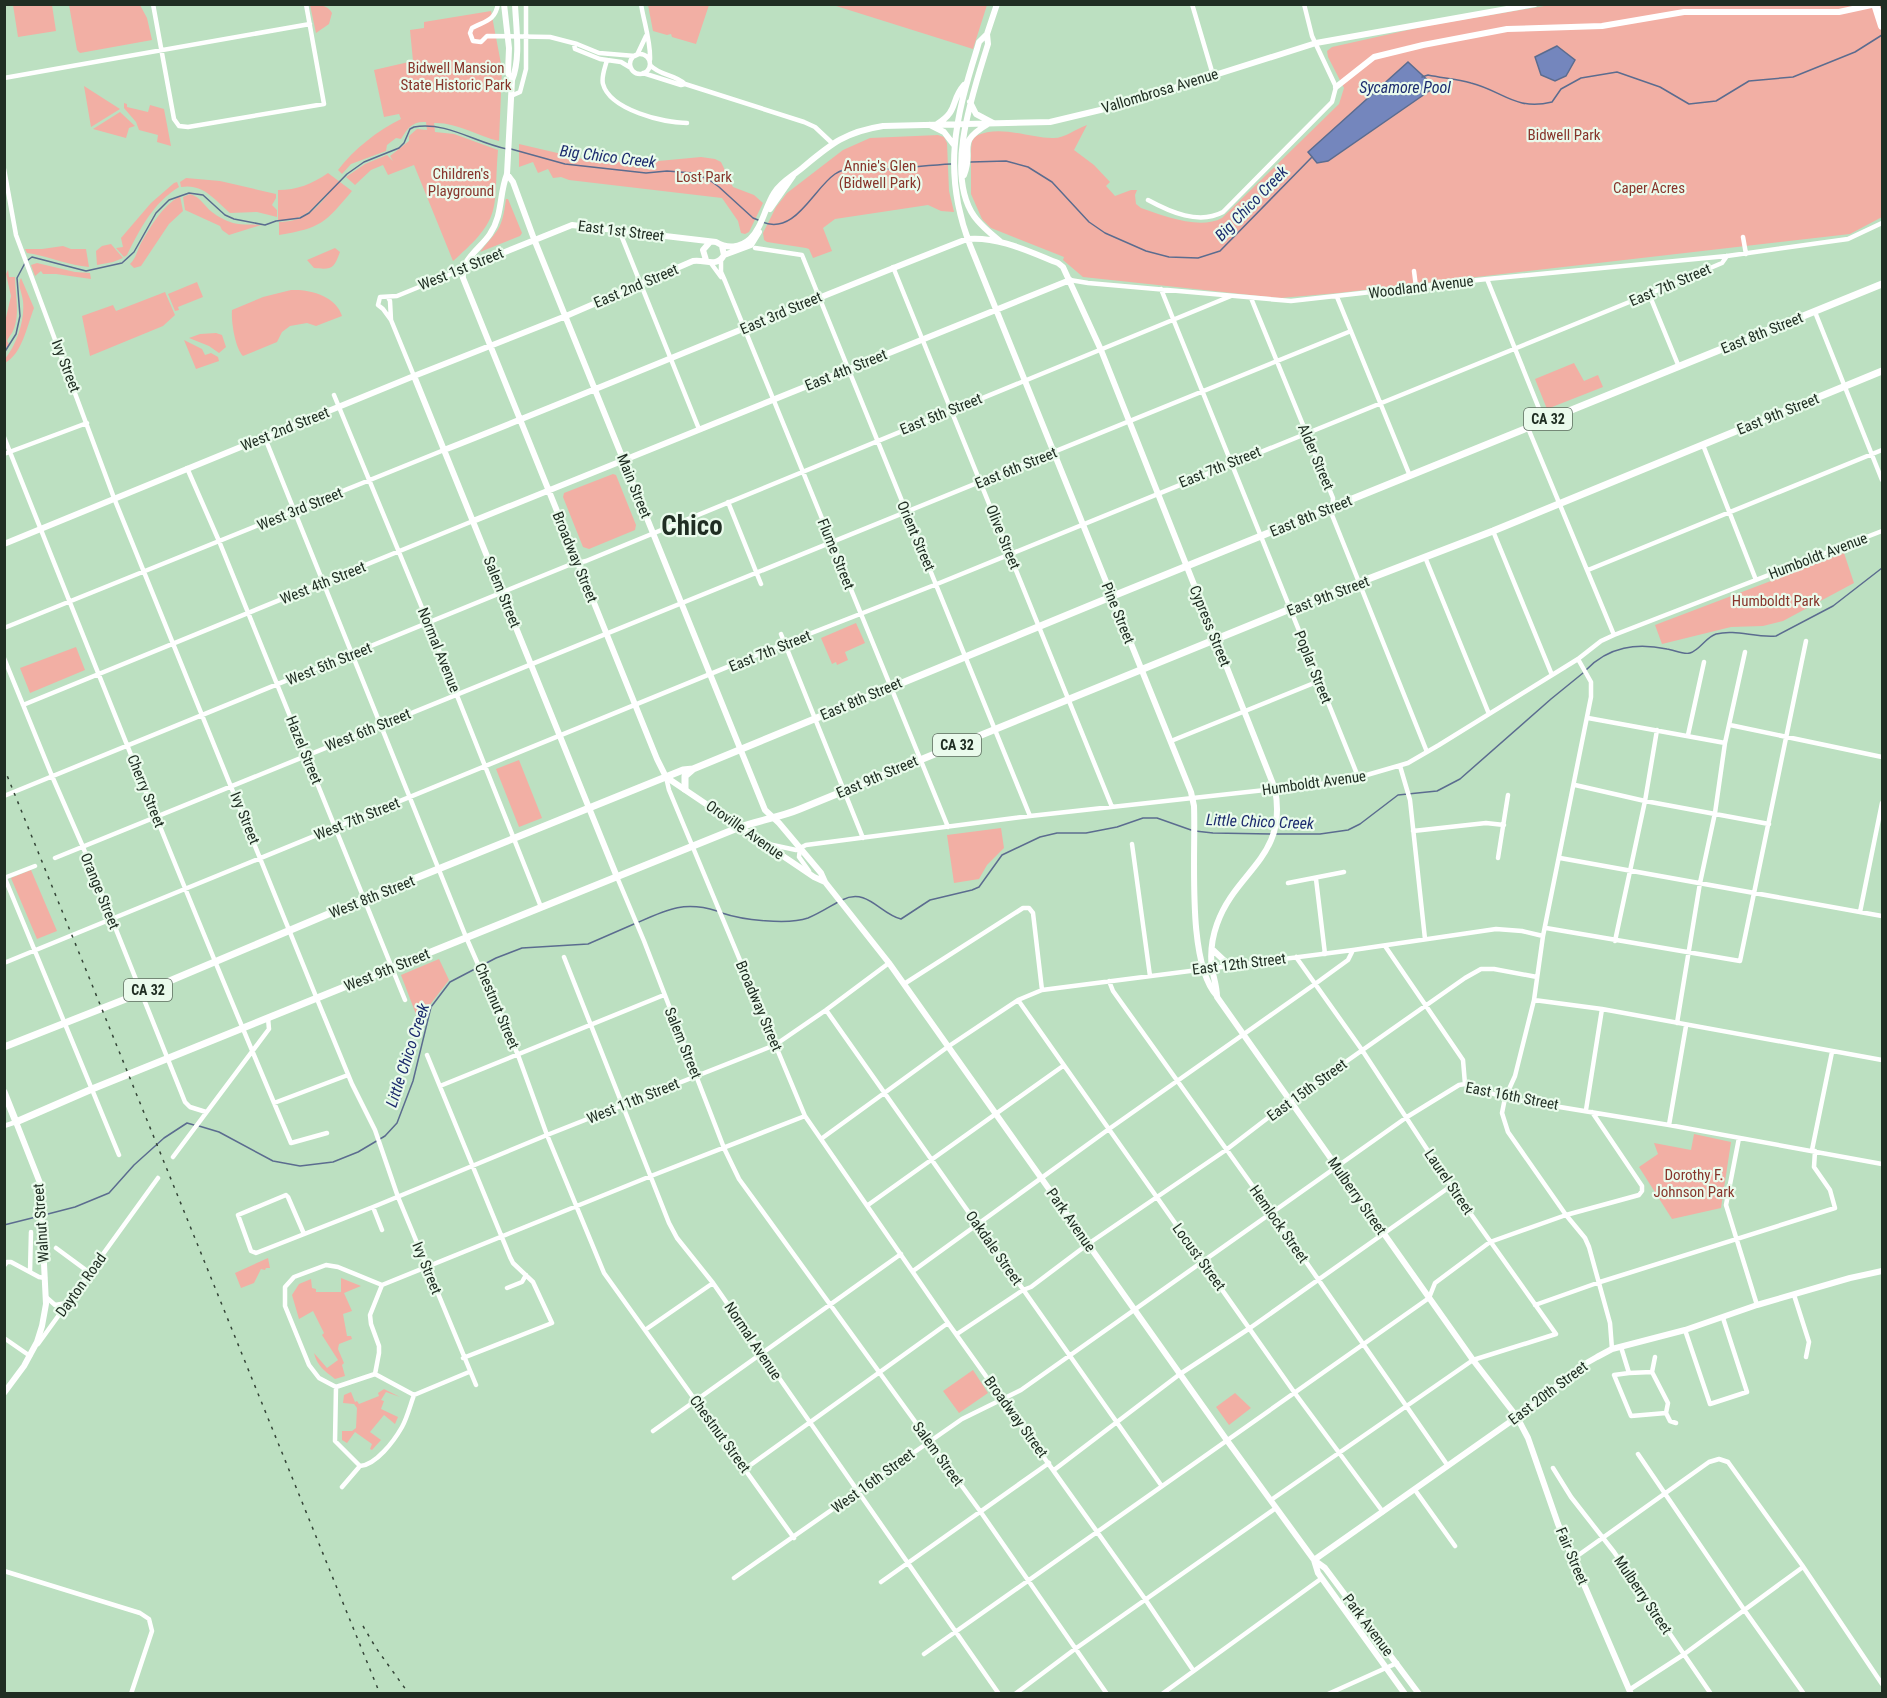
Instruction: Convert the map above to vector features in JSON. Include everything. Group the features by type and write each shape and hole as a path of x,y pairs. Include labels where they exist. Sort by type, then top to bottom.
{"highway":[{"path":"1877,4 1882,10"},
{"path":"1877,4 1882,26"}],"main road":[{"name":"East 8th Street","path":"741,748 1882,284"},
{"name":"East 9th Street","path":"772,818 789,814 1290,609 1493,531 1882,371"},
{"name":"West 8th Street","path":"4,1047 141,993 364,899 741,748"},
{"path":"685,789 685,776 693,769"},
{"name":"West 9th Street","path":"16,1122 466,937 740,827 765,818 772,818"},
{"name":"Walnut Street","path":"4,1092 16,1122"}],"street":[{"path":"153,4 176,123 179,126 188,127 324,104 306,4"},
{"path":"498,4 495,15 485,30 508,36 550,37 599,53 645,56 657,72 682,80 685,84"},
{"path":"504,4 508,36 508,74 512,80"},
{"path":"463,269 467,260 490,235 501,209 507,174 512,80 515,72 515,4"},
{"path":"511,96 518,94 522,88 526,69 526,4"},
{"path":"640,4 650,47 650,63 647,71 643,73"},
{"path":"997,4 987,34 988,44 965,124 964,156 967,169 963,179 966,197 975,216 1001,242"},
{"path":"1192,4 1213,75"},
{"path":"1304,4 1312,36 1336,87"},
{"name":"Vallombrosa Avenue","path":"722,257 751,245 776,190 787,178 832,143 847,135 872,128 1063,120 1117,106 1316,43 1535,4"},
{"path":"1148,200 1165,209 1193,216 1213,218 1223,212 1332,102 1336,87 1374,57 1508,28 1602,26 1684,12 1839,12 1877,4"},
{"path":"4,78 310,24"},
{"path":"954,145 946,134 932,125 951,114 959,90 966,82 979,42 987,34"},
{"path":"631,68 631,60 646,36"},
{"path":"574,44 575,49 607,60 621,62 635,72 681,85 685,84 804,122 815,127 832,143"},
{"path":"607,60 603,84 616,102 632,110 672,123 687,123"},
{"name":"Pine Street","path":"966,82 956,124 953,156 957,198 967,239 1193,798 1196,922 1202,969 1211,989 1217,996"},
{"path":"964,156 971,136 991,123 976,114 970,102"},
{"name":"Ivy Street","path":"4,169 16,235 114,498 348,1075 375,1130 398,1197 476,1385"},
{"name":"Main Street","path":"507,174 513,182 652,533 765,809 772,818 780,823 821,873 825,882"},
{"name":"Woodland Avenue","path":"1070,280 1292,301 1487,279 1746,254 1848,239 1882,223"},
{"name":"East 1st Street","path":"534,239 572,225 710,242"},
{"path":"619,230 699,429"},
{"path":"722,246 722,257 708,261 703,250 710,242 735,247 750,239 758,230"},
{"path":"1743,237 1746,254"},
{"name":"West 1st Street","path":"388,297 534,239"},
{"path":"967,239 1001,242 1058,263 1070,280"},
{"name":"East 3rd Street","path":"596,390 893,267 967,239"},
{"name":"Orient Street","path":"754,248 802,255 1030,816"},
{"name":"East 7th Street","path":"710,675 1648,294 1722,263 1727,256"},
{"name":"Flume Street","path":"722,257 721,269 725,281 948,827"},
{"name":"East 2nd Street","path":"566,316 693,261 708,261"},
{"name":"Flume Street","path":"708,261 725,281"},
{"name":"Olive Street","path":"893,267 1112,807"},
{"name":"Broadway Street","path":"463,269 463,278 576,563 666,777 669,790 723,924 805,1116 1193,1670"},
{"path":"1414,271 1416,287"},
{"path":"1487,279 1544,421"},
{"name":"East 4th Street","path":"623,460 1070,280"},
{"name":"Cypress Street","path":"1070,280 1101,350 1275,789 1278,813 1271,843 1261,861 1225,907 1217,925 1212,949 1212,968"},
{"name":"Poplar Street","path":"1161,289 1359,778"},
{"path":"1648,294 1678,367"},
{"name":"East 5th Street","path":"652,533 1231,296"},
{"path":"388,297 389,306 383,309 378,305 378,299 388,297"},
{"path":"1337,297 1410,476"},
{"name":"Alder Street","path":"1251,298 1333,498 1332,515 1427,752"},
{"name":"Salem Street","path":"389,306 391,320"},
{"name":"Salem Street","path":"383,309 391,320 561,736 724,1148 746,1189 980,1511 1107,1694"},
{"path":"1815,312 1882,480"},
{"name":"West 2nd Street","path":"4,544 489,345 566,316"},
{"name":"East 6th Street","path":"681,603 1351,332"},
{"name":"West 3rd Street","path":"4,628 519,419 596,390"},
{"name":"Normal Avenue","path":"334,395 541,907"},
{"path":"4,454 87,423"},
{"path":"1528,428 1614,635"},
{"name":"Cherry Street","path":"4,437 251,1051 291,1143 327,1133"},
{"name":"Chestnut Street","path":"265,438 466,937 518,1055 547,1135 604,1273 794,1538"},
{"path":"1703,445 1756,580"},
{"path":"1588,570 1882,450"},
{"name":"West 4th Street","path":"23,705 623,460"},
{"name":"Hazel Street","path":"187,468 219,541 405,1000"},
{"path":"728,502 762,584"},
{"path":"1493,531 1552,675"},
{"name":"Humboldt Avenue","path":"761,842 796,850 806,844 1359,778 1400,766 1427,752 1578,659 1601,641 1882,531"},
{"name":"West 5th Street","path":"4,796 652,533"},
{"path":"1425,557 1489,714"},
{"name":"West 6th Street","path":"55,858 681,603"},
{"path":"781,633 863,838"},
{"path":"1546,928 1740,962 1806,641"},
{"path":"1677,1023 1700,883 1715,813 1725,742 1745,652"},
{"name":"Orange Street","path":"4,658 83,846 185,1102 190,1107 206,1112"},
{"path":"1578,659 1590,680 1591,697 1543,936 1534,1000 1515,1076 1505,1098 1502,1113 1505,1125 1584,1238 1600,1282 1610,1323 1612,1349"},
{"path":"1688,735 1704,662"},
{"name":"West 7th Street","path":"4,963 710,675"},
{"path":"1171,741 1319,681"},
{"path":"1587,718 1725,742"},
{"path":"1730,725 1882,756"},
{"path":"1615,941 1645,801 1657,730"},
{"path":"1400,766 1410,800 1425,939"},
{"name":"Oroville Avenue","path":"666,777 761,842 825,882"},
{"path":"1575,785 1645,801 1769,824"},
{"path":"1498,858 1508,795"},
{"path":"1860,912 1882,802"},
{"path":"1413,831 1486,823 1504,825"},
{"path":"1876,835 1882,836"},
{"path":"1132,843 1150,976"},
{"path":"800,848 799,857 814,877"},
{"path":"1560,858 1882,916"},
{"path":"35,866 5,877 119,1155"},
{"path":"1288,882 1316,879 1344,872"},
{"path":"1316,879 1325,954"},
{"name":"Park Avenue","path":"825,882 889,963 949,1046 1314,1560 1322,1578 1405,1694"},
{"path":"904,984 1023,908 1029,908 1033,913 1042,990"},
{"name":"East 12th Street","path":"821,1139 949,1046 1018,1000 1042,990 1385,946 1496,929 1522,931 1543,936"},
{"path":"1385,946 1463,1060 1465,1084"},
{"path":"1212,949 1230,966"},
{"path":"914,1271 1348,960 1353,950"},
{"name":"Normal Avenue","path":"564,957 677,1238 713,1283 999,1694"},
{"name":"Laurel Street","path":"1296,957 1362,1050 1451,1186 1556,1334 1473,1360"},
{"name":"West 11th Street","path":"304,1234 286,1195 238,1215 251,1251 256,1253 362,1212 472,1165 775,1045 889,963"},
{"name":"Mulberry Street","path":"1212,968 1217,996 1473,1360 1517,1417"},
{"name":"East 15th Street","path":"957,1334 1031,1287 1155,1196 1226,1150 1290,1101 1481,969 1494,969 1538,977"},
{"name":"Hemlock Street","path":"1109,981 1113,991 1272,1213 1448,1467"},
{"path":"440,1086 664,996"},
{"name":"Locust Street","path":"1018,1000 1294,1392 1383,1512"},
{"path":"1534,1000 1602,1009 1882,1060"},
{"path":"924,1654 1429,1298 1435,1283 1490,1242 1566,1215 1639,1195 1642,1186 1589,1111 1602,1009"},
{"name":"Oakdale Street","path":"826,1010 1161,1485"},
{"path":"173,1157 269,1029 268,1017"},
{"path":"1669,1125 1686,1026"},
{"path":"1535,1305 1736,1238 1835,1208 1830,1190 1814,1167 1814,1151 1832,1052"},
{"path":"427,1055 513,1263 539,1292 552,1323 463,1358"},
{"path":"867,1205 1064,1066"},
{"path":"274,1103 348,1075"},
{"name":"East 16th Street","path":"1134,1309 1407,1117 1449,1091 1465,1084 1505,1098 1882,1164"},
{"path":"414,1395 375,1374 336,1387 316,1376 309,1365 285,1306 285,1287 294,1276 326,1265 338,1267 382,1285 805,1116"},
{"name":"West 9th Street","path":"4,1126 16,1122"},
{"name":"Walnut Street","path":"16,1122 36,1170 41,1202 45,1294 42,1326 30,1356"},
{"path":"1739,1138 1726,1205 1757,1305"},
{"name":"Dayton Road","path":"4,1393 158,1178"},
{"path":"1054,1470 1180,1374 1250,1328 1451,1186"},
{"path":"373,1207 382,1230"},
{"path":"30,1272 31,1232"},
{"path":"56,1248 90,1273"},
{"path":"653,1431 901,1254"},
{"path":"4,1266 10,1261 45,1278"},
{"name":"East 20th Street","path":"1314,1560 1517,1417 1583,1365 1612,1349 1685,1330 1757,1305 1850,1278 1882,1271"},
{"path":"507,1288 522,1282 526,1275"},
{"path":"645,1330 713,1283"},
{"path":"375,1374 379,1346 370,1315 382,1285"},
{"path":"45,1294 55,1305 68,1303"},
{"path":"1794,1295 1809,1342 1806,1357"},
{"name":"West 16th Street","path":"734,1578 962,1419 1021,1390 1134,1309"},
{"path":"1685,1330 1710,1404 1747,1392 1723,1318"},
{"path":"745,1469 948,1323"},
{"path":"4,1338 30,1356"},
{"path":"1621,1347 1629,1373"},
{"path":"1655,1357 1652,1372 1668,1402 1666,1413 1670,1421 1676,1423"},
{"path":"1271,1500 1473,1360"},
{"path":"342,1487 360,1466 367,1465 394,1438 406,1417 414,1395 469,1372"},
{"path":"1652,1372 1614,1375 1631,1416 1666,1413"},
{"path":"336,1387 335,1441 360,1466"},
{"name":"Fair Street","path":"1517,1417 1538,1462 1558,1524 1630,1692"},
{"path":"1638,1454 1804,1694"},
{"path":"1573,1559 1709,1462 1719,1459 1728,1462 1882,1684"},
{"path":"881,1582 1049,1463"},
{"name":"Mulberry Street","path":"1552,1468 1571,1497 1604,1537 1711,1694"},
{"path":"1414,1490 1455,1546"},
{"path":"1015,1694 1145,1599 1276,1508"},
{"name":"Park Avenue","path":"1314,1560 1325,1568 1419,1694"},
{"path":"1630,1692 1803,1568"},
{"path":"4,1571 140,1613 149,1619 152,1631 131,1694"},
{"path":"1162,1694 1322,1578"},
{"path":"1328,1694 1397,1663"}],"green space":[{"path":"13,5 52,5 56,31 18,37"},
{"path":"69,5 140,5 147,18 152,40 80,53 77,50"},
{"path":"310,5 328,8 332,13 329,24 316,33"},
{"path":"648,5 709,5 696,44 672,37 671,34 653,31"},
{"path":"833,5 987,5 973,49"},
{"name":"Bidwell Park","path":"1550,5 1882,5 1882,217 1850,234 1280,298 1083,277 1063,260 1064,257 991,228 982,219 971,194 971,149 972,141 976,136 1004,131 1056,138 1087,125 1074,150 1094,165 1110,182 1106,186 1115,196 1137,190 1136,204 1141,208 1160,215 1193,222 1213,221 1222,218 1339,104 1344,88 1328,57 1327,51 1332,47 1426,26"},
{"path":"491,11 502,69 499,141 459,127 434,123 435,132 454,134 498,150 493,212 481,234 453,261 414,165 388,175 383,165 371,170 355,185 346,177 365,164 387,155 393,161 390,156 409,141 409,136 417,129 427,130 426,122 410,126 401,139 396,138 387,145 386,151 351,164 342,174 338,170 366,141 401,119 399,114 384,117 374,70 413,61 410,30 424,28 424,22"},
{"path":"84,86 120,109 91,127"},
{"path":"124,103 127,107 148,112 150,105 164,109 171,146 157,142 158,135 139,130 136,122 124,108"},
{"path":"120,112 135,126 129,128 126,138 93,129"},
{"name":"Annie's Glen (Bidwell Park)","path":"938,135 944,137 947,143 949,191 954,212 941,211 928,205 835,219 823,228 832,251 813,258 809,249 764,240 763,233 776,207 787,193 843,150 870,138"},
{"name":"Lost Park","path":"519,144 583,159 637,163 701,157 715,159 721,162 733,187 754,195 763,203 749,232 745,234 741,233 738,221 722,198 569,180 561,177 553,178 548,169 538,173 533,162 519,167"},
{"path":"328,173 352,191 321,222 304,230 279,235 279,222 303,217 332,190 304,215 278,221 278,190 304,186"},
{"path":"186,178 220,181 276,194 272,205 277,210 277,217 257,212 230,213 202,190 189,186 181,187 180,182"},
{"path":"177,182 179,187 155,209 124,257 116,248 123,247 121,238 151,203"},
{"path":"190,194 200,199 214,214 227,221 237,224 261,225 229,235 220,226 185,210 183,197"},
{"path":"180,196 183,211 169,224 141,266 134,268 130,264 153,223 168,205"},
{"path":"506,199 508,199 522,233 520,236 480,252 501,224"},
{"path":"111,244 123,258 97,265 96,251 102,246"},
{"path":"63,246 71,249 86,249 89,267 27,253 25,249 42,249"},
{"path":"335,248 340,252 332,267 314,268 307,260"},
{"path":"37,263 90,273 91,279 43,274 41,271 35,276 31,265"},
{"path":"8,270 9,277 15,277 17,313 15,326 7,340 9,344 5,350 5,322 11,296 6,274"},
{"path":"21,278 34,308 20,346 11,359 5,363 21,324 23,308"},
{"path":"197,282 203,297 178,307 179,310 175,311 168,294"},
{"path":"291,290 321,295 334,303 342,316 316,326 307,323 290,326 282,332 277,342 243,356 234,334 232,310 263,297"},
{"path":"165,292 175,315 163,326 90,356 82,316 113,305 116,311"},
{"path":"200,334 222,335 226,347 219,353 189,338"},
{"path":"184,340 202,349 205,355 211,353 218,357 219,361 196,369"},
{"path":"1574,363 1584,381 1598,375 1603,387 1547,409 1535,379"},
{"path":"613,474 616,475 636,525 635,530 589,549 583,547 563,497 564,493"},
{"name":"Humboldt Park","path":"1844,553 1854,583 1783,621 1763,626 1731,627 1662,644 1655,625"},
{"path":"856,623 865,643 845,652 848,660 837,665 836,662 832,664 821,638"},
{"path":"76,647 85,670 30,693 20,668"},
{"path":"519,760 542,818 519,827 496,769"},
{"path":"1001,828 1004,848 987,865 979,879 954,883 947,835"},
{"path":"31,870 57,931 37,939 11,878"},
{"path":"439,959 449,980 429,1006 422,1030 401,975"},
{"name":"Dorothy F. Johnson Park","path":"1694,1134 1731,1142 1721,1208 1672,1219 1639,1167 1658,1154 1654,1143 1691,1150"},
{"path":"268,1258 270,1268 261,1269 254,1283 241,1288 235,1273"},
{"path":"341,1278 361,1286 344,1293 352,1311 343,1314 347,1336 351,1336 352,1339 339,1344 338,1349 344,1363 342,1365 345,1376 335,1379 322,1368 315,1358 314,1353 327,1368 338,1360 322,1335 324,1333 313,1311 299,1319 292,1295 299,1284 311,1279 312,1288 316,1289 316,1292 341,1292"},
{"path":"973,1370 988,1393 959,1413 943,1391"},
{"path":"384,1389 400,1397 386,1392 381,1400 384,1401 381,1409 398,1417 395,1424 384,1415 370,1432 381,1440 372,1450 370,1449 372,1444 355,1432 347,1443 342,1440 342,1431 352,1431 356,1428 357,1408 354,1404 343,1403 344,1395 351,1392 355,1402 359,1404 379,1396 378,1393"},
{"path":"1235,1393 1251,1408 1229,1425 1216,1407"}],"water":[{"path":"1557,46 1575,60 1566,76 1555,81 1541,75 1535,57"},
{"name":"Sycamore Pool","path":"1408,62 1435,87 1328,161 1317,163 1308,152"}],"waterway":[{"name":"Big Chico Creek","path":"1422,77 1428,75 1466,82 1482,86 1519,102 1539,104 1552,102 1561,89 1581,78 1617,72 1660,87 1689,104 1716,101 1749,81 1793,77 1855,52 1882,35"},
{"name":"Big Chico Creek","path":"28,260 32,257 86,271 122,263 134,252 156,213 169,200 189,193 203,195 225,215 234,219 265,225 300,218 309,213 347,174 364,162 399,148 404,143 410,129 414,127 438,127 507,149"},
{"name":"Big Chico Creek","path":"511,149 565,164 646,173 667,171 692,173 708,179 758,220"},
{"name":"Big Chico Creek","path":"971,162 1006,161 1028,167 1052,182 1089,222 1105,233 1146,251 1169,257 1198,258 1220,251 1312,157"},
{"name":"Big Chico Creek","path":"762,222 774,225 784,223 794,217 827,181 835,174 847,169 886,169 951,164"},
{"name":"Big Chico Creek","path":"4,353 16,334 20,316 17,278 25,263"},
{"name":"Little Chico Creek","path":"1586,670 1604,656 1624,648 1645,646 1688,653 1716,634 1731,632 1776,636 1833,606 1882,568"},
{"name":"Little Chico Creek","path":"1276,834 1320,834 1348,830 1360,824 1398,795 1437,791 1460,779 1583,673"},
{"name":"Little Chico Creek","path":"842,900 851,897 866,899 901,919 930,900 979,887 1002,855 1040,837 1057,833 1086,833 1117,827 1143,818 1157,818 1191,830"},
{"name":"Little Chico Creek","path":"1195,831 1271,834"},
{"name":"Little Chico Creek","path":"722,913 753,920 789,921 808,918 838,902"},
{"name":"Little Chico Creek","path":"639,922 677,908 695,907 717,911"},
{"name":"Little Chico Creek","path":"199,1126 219,1132 273,1161 300,1166 333,1162 358,1152 385,1136 397,1123 413,1081 431,1007 450,982 496,958 522,948 588,944 634,924"},
{"name":"Little Chico Creek","path":"44,1215 75,1207 109,1193 134,1165 164,1138 187,1123 194,1125"},
{"name":"Little Chico Creek","path":"4,1225 40,1216"}],"railway":[{"path":"4,768 380,1694"},
{"path":"363,1626 409,1694"}],"district":[{"name":"Chico","path":"692,526"}],"park label":[{"name":"Bidwell Mansion State Historic Park","path":"456,76"},
{"name":"Children's Playground","path":"461,182"},
{"name":"Caper Acres","path":"1649,188"}]}
